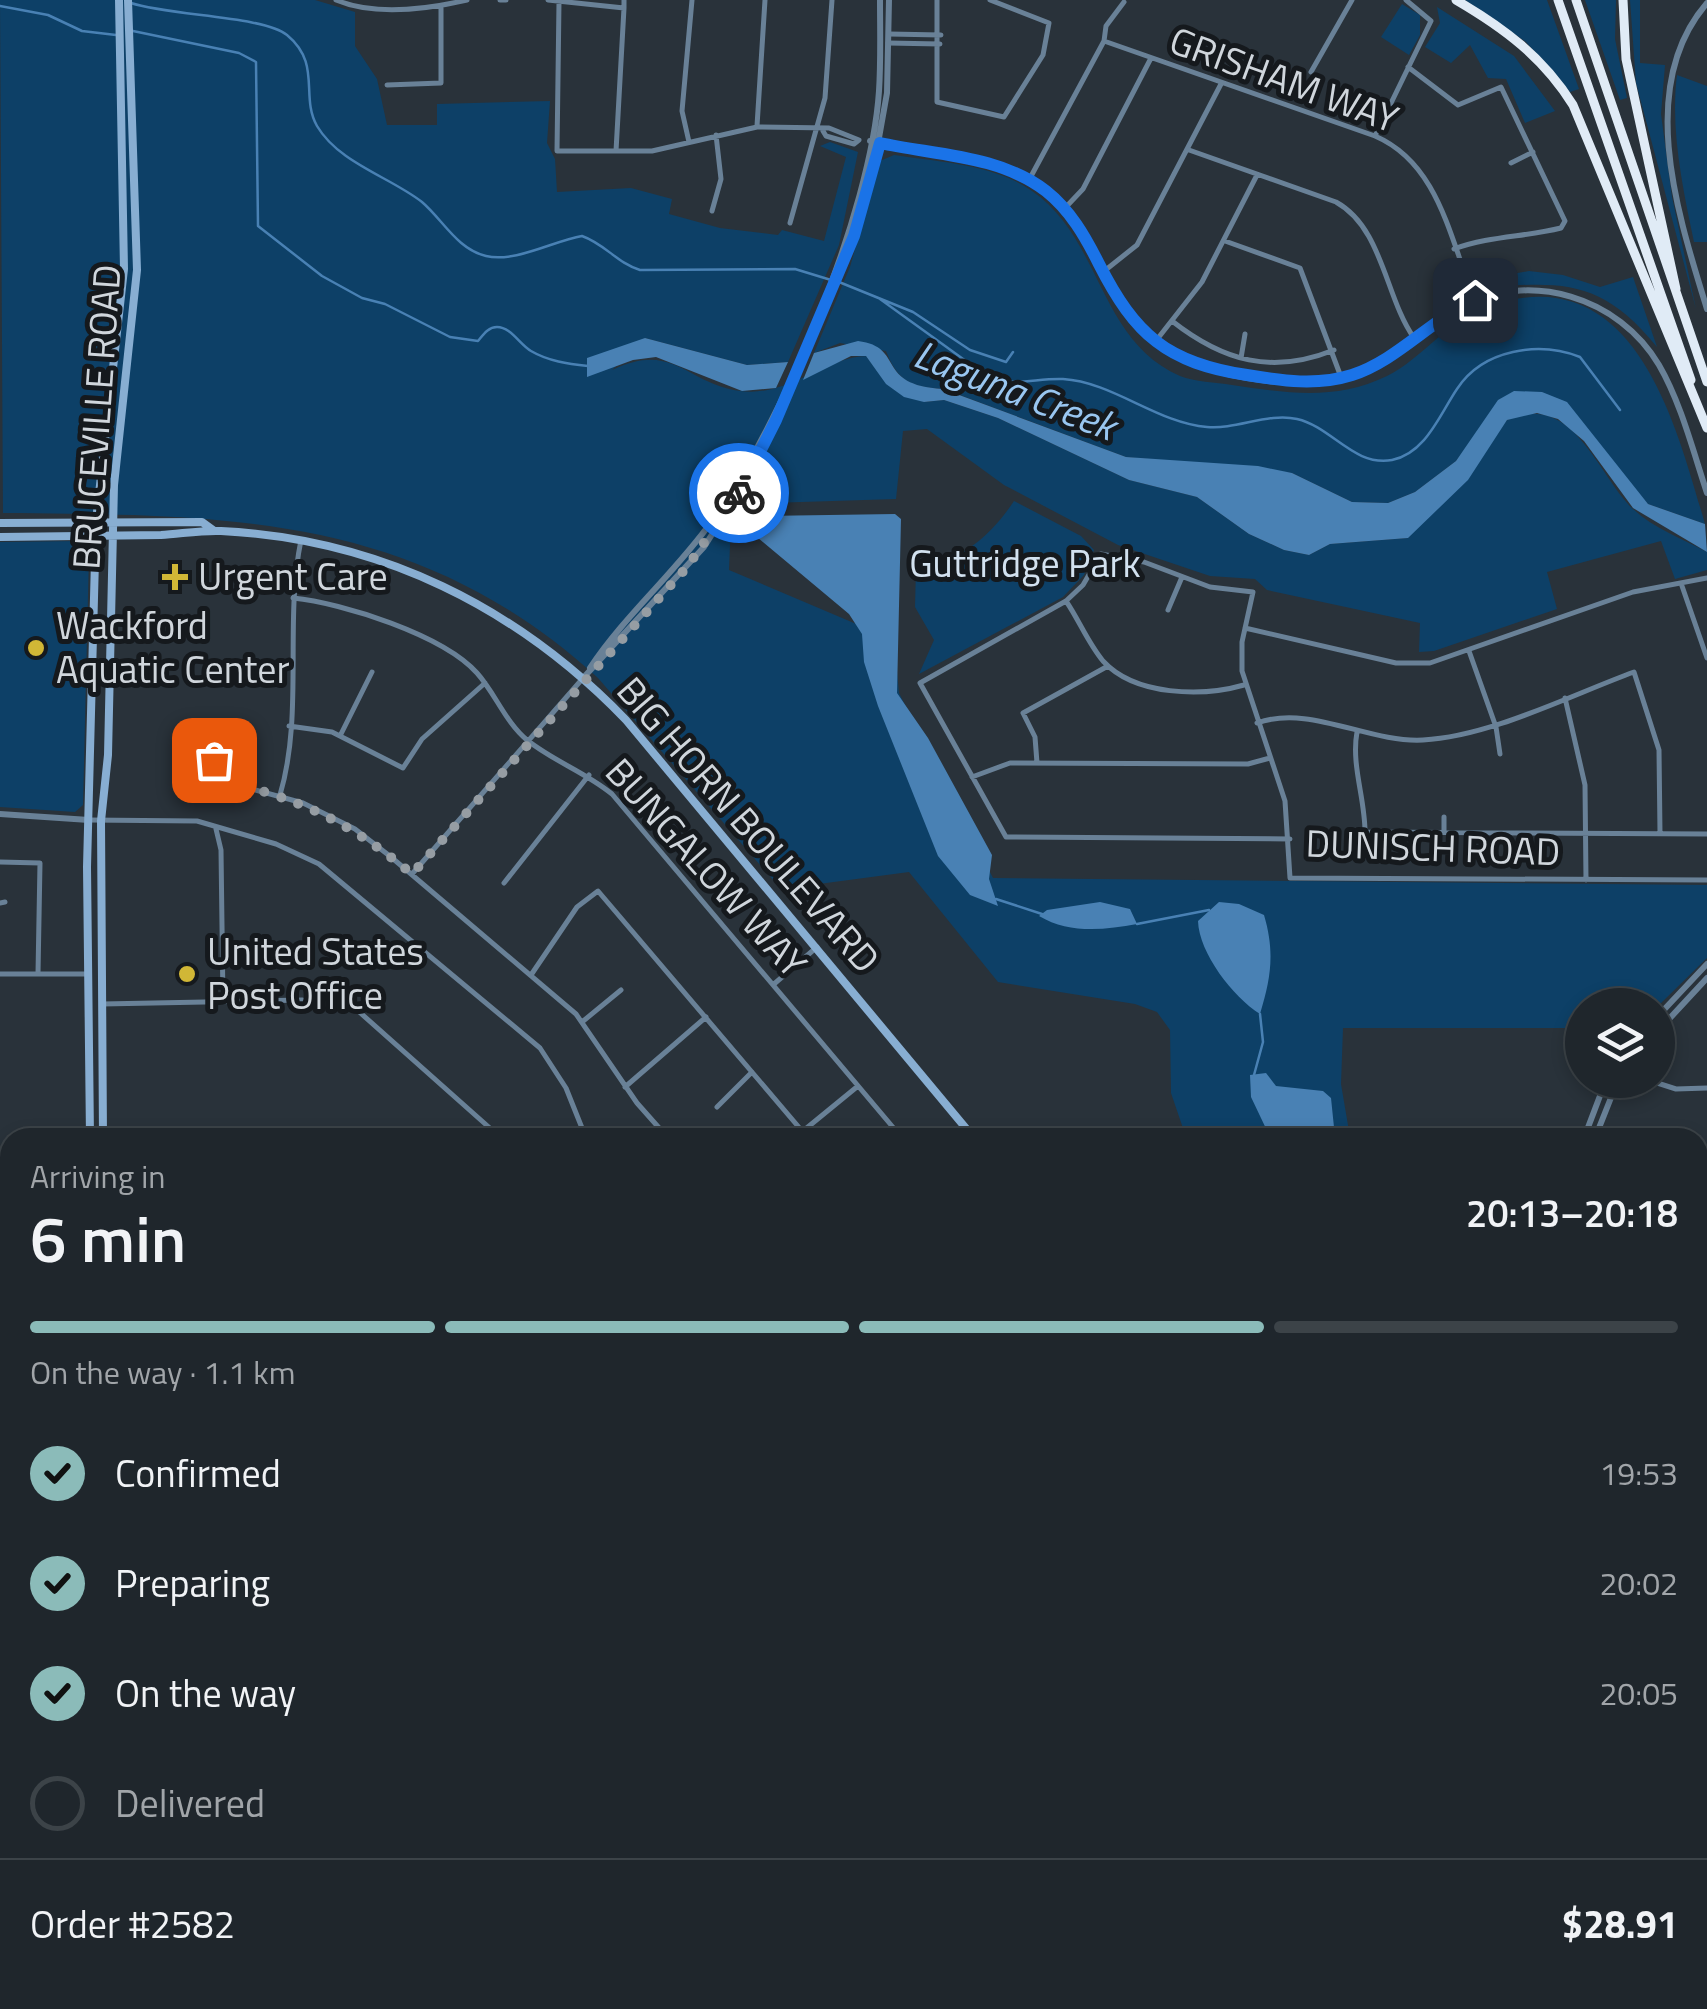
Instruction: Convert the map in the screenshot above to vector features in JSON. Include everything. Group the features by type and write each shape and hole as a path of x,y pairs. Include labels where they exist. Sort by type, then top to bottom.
{"highway":[{"path":"1456,0 1519,40 1573,105 1707,427"},
{"path":"1558,0 1707,427"},
{"path":"1576,0 1707,382"},
{"path":"1623,0 1626,59 1677,276 1676,296"}],"main road":[{"name":"BRUCEVILLE ROAD","path":"102,1128 101,821 108,755 114,521 137,270 138,196 120,0"},
{"name":"BRUCEVILLE ROAD","path":"90,1128 89,820 96,521 124,269 124,44 128,0"},
{"name":"BIG HORN BOULEVARD","path":"0,523 202,522 215,530"},
{"name":"BIG HORN BOULEVARD","path":"0,536 114,536 215,530 301,540 392,564 469,597 522,629 584,677 626,720 966,1128"},
{"path":"88,925 94,995 102,1004"}],"street":[{"path":"336,0 367,7 441,7 466,0"},
{"path":"548,0 624,4 616,151"},
{"path":"689,142 682,111 692,0"},
{"path":"757,127 765,0"},
{"path":"790,223 821,130 832,0"},
{"path":"845,252 879,94 880,0"},
{"path":"412,874 584,677 714,519 780,404 845,252 880,143 888,0"},
{"path":"938,0 938,102 1008,116 1043,54 1049,23 990,0"},
{"path":"1310,72 1352,0"},
{"path":"1374,136 1430,21 1406,0"},
{"path":"559,2 557,151 652,151 757,127 821,130 826,136 854,144 859,140 870,141 989,164 1029,180 1064,209 1126,313 1155,342 1184,360 1213,370 1290,382 1341,378 1371,367 1475,300 1515,290 1546,291 1588,302 1616,317 1658,363 1707,492"},
{"path":"1029,180 1104,42 1106,26 1124,2"},
{"path":"1707,3 1683,34 1672,65 1667,99 1683,220 1707,310"},
{"path":"386,86 441,83 441,7"},
{"path":"888,39 941,35"},
{"path":"888,39 940,44"},
{"name":"GRISHAM WAY","path":"1104,42 1374,136 1404,153 1421,170 1435,194 1475,300"},
{"path":"1064,209 1083,189 1150,60"},
{"path":"1408,66 1458,105 1501,86 1564,224 1454,249"},
{"path":"1103,272 1137,246 1221,84"},
{"path":"712,211 721,179 716,135"},
{"path":"1189,150 1336,202 1353,214 1414,338"},
{"path":"1511,163 1533,152"},
{"path":"1155,342 1202,282 1257,175"},
{"path":"1225,241 1300,268 1334,350 1341,378"},
{"path":"1172,321 1210,350 1241,358 1292,364 1334,350"},
{"path":"1241,358 1245,334"},
{"path":"280,795 289,758 293,598 301,540"},
{"path":"1168,610 1182,577 1144,562 1101,554 1092,573 1066,601 920,683 1006,838 1290,839"},
{"name":"DUNISCH ROAD","path":"1182,577 1210,587 1253,592 1241,656 1244,686 1286,801 1290,878 1707,880"},
{"path":"1245,628 1408,664 1430,663 1633,592 1682,586 1707,578"},
{"path":"1682,586 1707,658"},
{"name":"BUNGALOW WAY","path":"293,598 342,608 412,634 462,660 485,683 527,740 612,794 894,1128"},
{"path":"1066,601 1108,666 1136,684 1161,689 1244,686"},
{"path":"1468,651 1494,723 1500,754"},
{"path":"1037,763 1035,737 1023,712 1108,666"},
{"path":"340,736 372,672"},
{"path":"1257,723 1295,718 1357,732 1420,740 1494,723 1634,672 1659,750 1660,834"},
{"path":"289,726 316,727 403,768 422,739 485,683"},
{"path":"1564,698 1583,766 1586,880"},
{"path":"213,727 212,778 280,795 355,829 582,1022 625,1087 660,1128"},
{"path":"1357,732 1354,755 1364,794 1365,832 1707,834"},
{"path":"972,777 1001,764 1248,764 1270,758"},
{"path":"504,883 589,776"},
{"path":"0,814 101,821 184,820 258,838 306,856 380,910 546,1054 572,1100 582,1128"},
{"path":"1444,817 1444,832"},
{"path":"216,829 221,850 222,1002"},
{"path":"0,862 40,863 38,973"},
{"path":"530,975 578,907 598,890 801,1128"},
{"path":"774,984 818,946"},
{"path":"1675,998 1707,964"},
{"path":"0,974 89,974"},
{"path":"1675,1013 1707,978"},
{"path":"582,1022 620,990"},
{"path":"102,1004 302,1000 359,1011 490,1128"},
{"path":"625,1087 706,1017"},
{"path":"717,1107 752,1072"},
{"path":"812,1128 858,1086"},
{"path":"1675,1089 1707,1088"},
{"path":"1588,1128 1599,1098"},
{"path":"1599,1128 1611,1098"}],"green space":[{"path":"0,0 315,0 355,12 355,46 377,79 387,125 437,125 437,104 550,101 547,143 555,159 557,192 631,188 672,199 669,214 720,228 778,235 782,230 824,241 846,157 820,146 830,142 858,152 839,245 788,362 747,365 645,338 612,370 633,362 666,362 722,387 758,391 790,383 850,358 866,356 877,370 924,402 944,400 998,418 1129,480 1197,497 1249,534 1284,550 1309,555 1330,544 1408,538 1507,420 1530,414 1549,416 1566,426 1633,509 1659,528 1707,552 1707,570 1675,579 1661,541 1547,572 1557,609 1434,651 1419,652 1420,623 1267,590 1255,579 1210,576 1118,545 1004,485 927,429 903,431 896,499 741,504 731,521 729,570 894,640 899,693 993,878 1707,885 1707,958 1675,989 1565,988 1565,1028 1343,1028 1341,1084 1348,1128 1183,1128 1171,1093 1170,1030 1157,1012 1135,1004 998,982 909,872 781,889 598,678 530,624 461,583 391,554 318,535 244,523 3,513"},
{"path":"1465,0 1547,0 1579,89 1570,92 1526,42"},
{"path":"1585,0 1616,0 1615,39 1627,98 1620,100"},
{"path":"1630,0 1640,0 1640,63 1665,65 1661,114 1672,197 1696,309 1636,83"},
{"path":"1402,4 1420,15 1420,35 1409,55 1381,37"},
{"path":"1437,7 1514,56 1555,111 1525,123 1506,79 1488,78 1470,45 1451,63 1425,47 1440,23"},
{"path":"1677,75 1707,86 1707,242 1694,242 1682,180 1675,117"},
{"path":"894,155 984,170 1032,191 1055,211 1073,235 1132,339 1153,360 1192,380 1291,392 1349,389 1387,376 1459,321 1486,307 1537,297 1578,304 1612,325 1640,357 1662,396 1679,439 1705,524 1648,504 1542,392 1477,433 1456,461 1415,492 1388,503 1352,502 1292,473 1126,457 944,389 907,381 895,370 886,351 840,343 814,353 850,267 880,161"},
{"path":"1529,271 1563,275 1600,287 1633,277 1657,347 1616,307 1596,296 1555,285 1478,288 1473,281"},
{"name":"Guttridge Park","path":"1014,501 1081,536 1094,550 1084,575 1063,597 919,674 934,640 915,607 916,569 946,561 972,546 995,526"},
{"path":"0,542 86,542 89,554 83,805 75,812 0,807"}],"shaded area":[{"path":"645,338 747,365 788,362 776,388 742,391 656,357 633,360 587,377 587,358"},
{"path":"858,341 882,350 907,381 943,389 1126,457 1258,466 1292,473 1352,502 1388,503 1415,492 1456,461 1498,400 1514,391 1542,392 1567,402 1648,504 1705,524 1707,552 1633,508 1584,441 1558,419 1537,413 1507,420 1468,480 1408,538 1330,544 1309,555 1284,550 1249,534 1197,497 1129,480 998,418 944,400 924,402 904,397 886,384 866,356 851,356 803,380 814,353"},
{"path":"895,514 901,519 897,693 928,738 992,855 989,879 998,906 970,895 938,856 878,706 864,662 862,634 849,614 751,532 749,521 762,516"},
{"path":"1100,902 1130,909 1137,924 1074,928 1039,916 1047,910"},
{"path":"1219,902 1239,904 1264,915 1270,965 1260,1014 1229,986 1204,947 1198,921"},
{"path":"1266,1073 1276,1086 1323,1091 1331,1098 1334,1128 1266,1128 1251,1097 1250,1075"}],"waterway":[{"name":"Laguna Creek","path":"131,3 258,24 287,35 304,57 312,115 327,139 351,160 422,202 459,241 486,256 509,257 582,236 640,270 795,269 831,280"},
{"name":"Laguna Creek","path":"0,6 48,15 82,31 116,35"},
{"name":"Laguna Creek","path":"133,31 239,53 256,62 258,226 322,276 450,337 478,341 491,328 502,328 538,354 558,362 588,366"},
{"name":"Laguna Creek","path":"839,282 913,312 970,350 1006,362 1013,352"},
{"name":"Laguna Creek","path":"880,299 988,377 1016,382 1081,382 1170,418 1207,427 1297,419 1310,423 1354,452 1378,461 1392,460 1414,449 1431,431 1468,375 1513,352 1547,350 1580,357 1620,410"},
{"path":"996,899 1042,914"},
{"path":"1137,924 1209,910"},
{"path":"1254,1075 1263,1042 1260,1014"}],"way so far":[{"path":"214,760 212,778 280,795 324,812 355,829 412,874 527,740 687,567 739,493"}],"place":[{"name":"Urgent Care","path":"175,577"},
{"name":"Wackford Aquatic Center","path":"36,648"},
{"name":"United States Post Office","path":"187,974"}],"route":[{"path":"739,493 776,420 854,236 880,143 1004,168 1039,186 1072,218 1136,325 1168,351 1213,370 1290,382 1326,381 1356,374 1475,300"}]}
